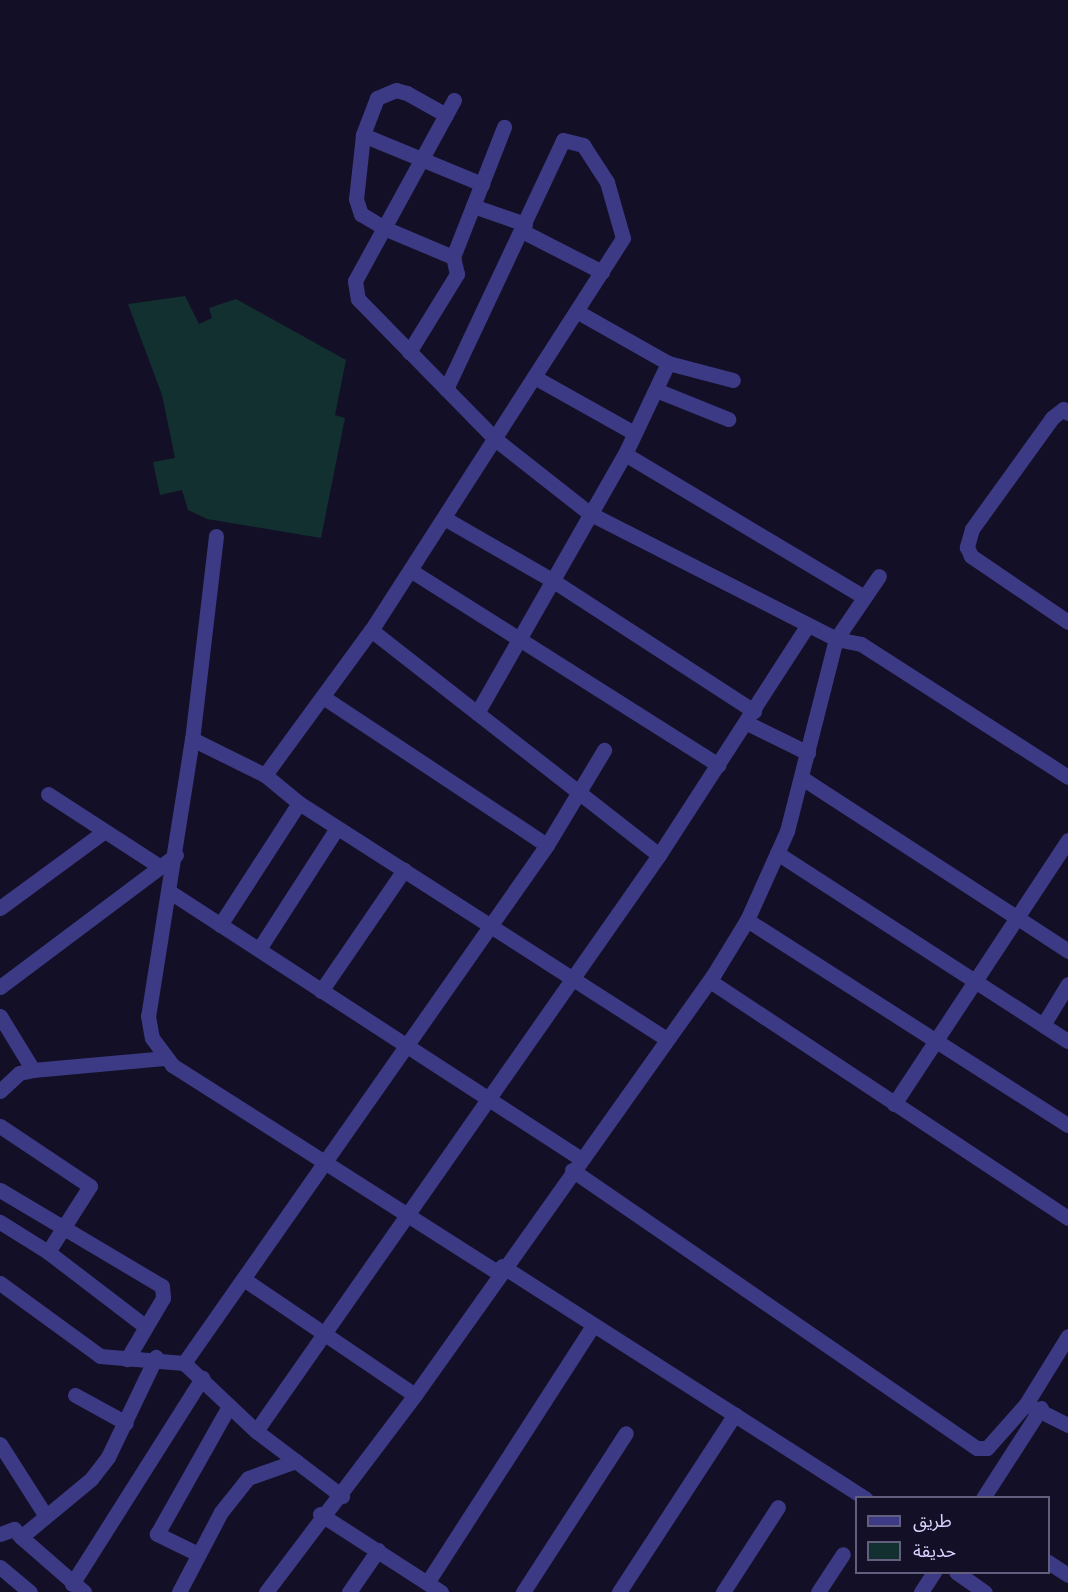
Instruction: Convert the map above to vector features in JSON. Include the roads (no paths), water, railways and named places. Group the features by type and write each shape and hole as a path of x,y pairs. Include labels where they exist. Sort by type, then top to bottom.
{"street":[{"path":"446,115 407,93 384,92 372,106 363,135 357,206 384,228 453,258"},
{"path":"454,100 384,228 354,289 409,352 495,439 588,513 836,639 861,644 1068,777"},
{"path":"409,352 457,274 453,258 504,127"},
{"path":"363,135 482,184"},
{"path":"266,775 371,630 536,378 623,238 607,182 583,146 563,140 446,389"},
{"path":"473,206 524,227 602,272"},
{"path":"578,312 668,363 733,380"},
{"path":"477,713 588,513 625,454 668,363"},
{"path":"536,378 634,433"},
{"path":"656,390 728,419"},
{"path":"1068,413 1063,409 1052,418 972,529 967,547 971,556 1068,622"},
{"path":"625,454 864,597"},
{"path":"444,518 552,580 751,717 808,753"},
{"path":"216,536 176,855 148,1016 152,1038 166,1058 323,1161 593,1325 864,1496"},
{"path":"410,570 519,636 719,765"},
{"path":"266,1592 320,1514 342,1496 415,1395 500,1269 665,1038 710,981 747,920 777,853 802,778 836,639 879,576"},
{"path":"256,1431 405,1212 489,1099 659,855 751,717 808,625"},
{"path":"371,630 659,855"},
{"path":"323,696 547,845"},
{"path":"192,739 266,775 299,803 665,1038"},
{"path":"184,1363 245,1280 323,1161 547,845 604,750"},
{"path":"802,778 1068,951"},
{"path":"48,794 102,832 159,866"},
{"path":"220,926 299,803"},
{"path":"259,950 337,828"},
{"path":"0,908 102,832"},
{"path":"894,1104 1068,840"},
{"path":"777,853 1068,1041"},
{"path":"0,987 176,855"},
{"path":"321,991 404,870"},
{"path":"170,892 489,1099 576,1164 977,1448 987,1448 1034,1406"},
{"path":"747,920 1068,1125"},
{"path":"710,981 1068,1218"},
{"path":"1043,1025 1068,984"},
{"path":"0,1016 33,1070"},
{"path":"0,1091 19,1073 33,1070 166,1058"},
{"path":"0,1126 90,1184 48,1252"},
{"path":"0,1190 162,1286 163,1298 127,1359"},
{"path":"0,1222 48,1252 146,1327"},
{"path":"245,1280 415,1395"},
{"path":"2,1289 100,1356 127,1359 156,1358 184,1363 256,1431 342,1496"},
{"path":"320,1514 434,1589 593,1325"},
{"path":"984,1496 1034,1406 1068,1335"},
{"path":"21,1537 44,1513 91,1479 126,1423 156,1358"},
{"path":"0,1534 14,1529 78,1588 202,1378"},
{"path":"75,1395 126,1423"},
{"path":"198,1554 157,1534 229,1406"},
{"path":"1034,1406 1068,1425"},
{"path":"619,1592 735,1414"},
{"path":"523,1592 626,1433"},
{"path":"0,1444 44,1513"},
{"path":"178,1592 198,1554 248,1478 296,1461"},
{"path":"723,1592 778,1507"},
{"path":"349,1592 378,1551"},
{"path":"818,1592 843,1554"},
{"path":"1050,1563 1068,1575"},
{"path":"0,1568 30,1592"},
{"path":"921,1592 933,1574"},
{"path":"959,1574 985,1592"}]}
